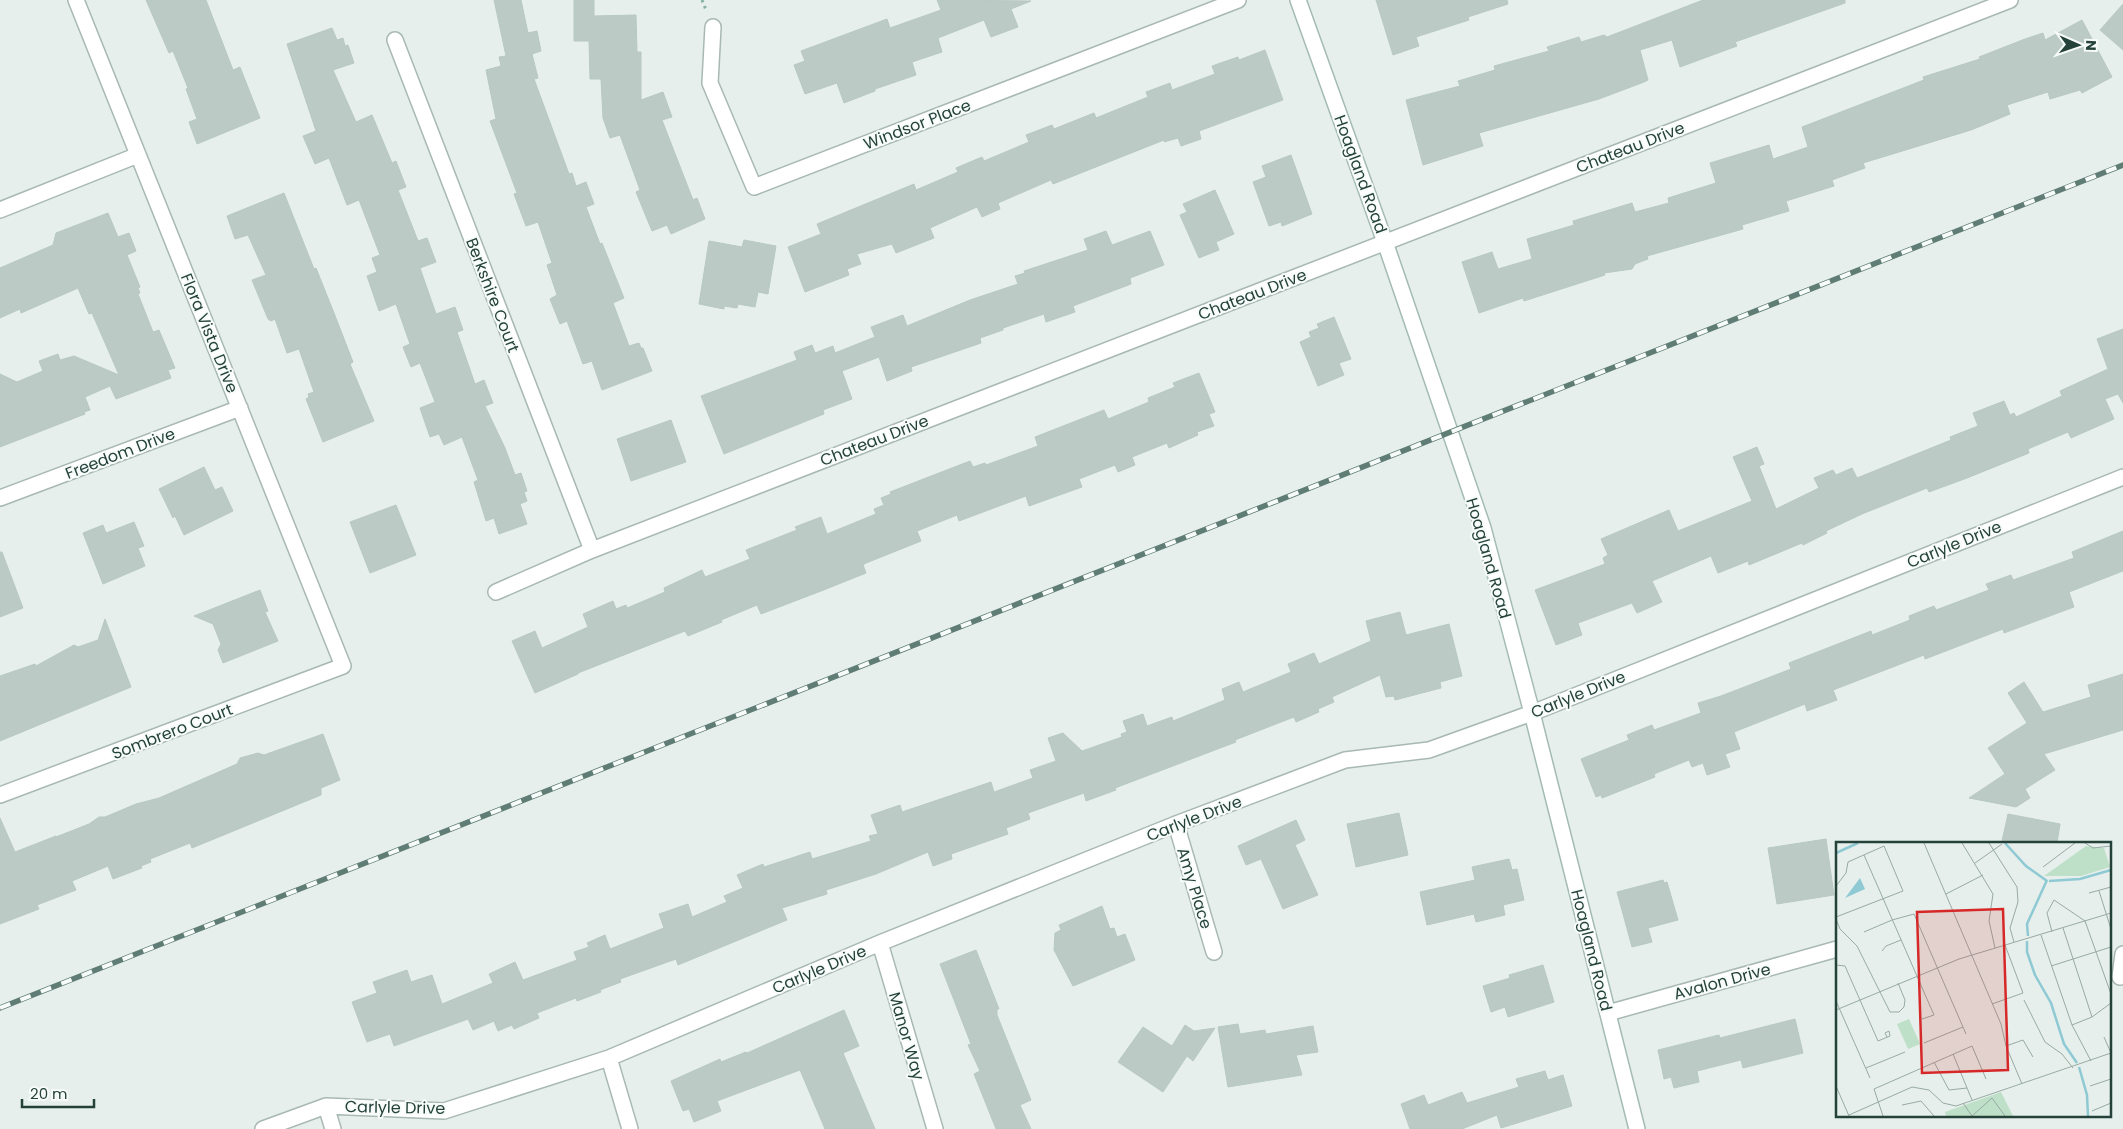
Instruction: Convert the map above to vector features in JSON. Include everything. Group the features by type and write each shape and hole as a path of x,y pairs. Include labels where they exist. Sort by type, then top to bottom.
{"street":[{"name":"Flora Vista Drive","path":"76,0 343,666"},
{"name":"Windsor Place","path":"713,27 710,84 754,187 1238,0"},
{"name":"Hoagland Road","path":"1298,0 1385,242 1483,528 1532,713 1637,1129"},
{"name":"Chateau Drive","path":"496,592 592,550 2010,0"},
{"name":"Berkshire Court","path":"395,40 592,550"},
{"path":"0,210 138,155"},
{"name":"Freedom Drive","path":"0,498 240,408"},
{"name":"Carlyle Drive","path":"263,1129 326,1106 444,1111 610,1058 880,944 1176,824 1345,760 1428,750 1532,713 2123,477"},
{"name":"Sombrero Court","path":"0,795 343,666"},
{"name":"Amy Place","path":"1176,824 1214,952"},
{"name":"Manor Way","path":"880,944 935,1129"},
{"name":"Avalon Drive","path":"1608,1013 1836,949"},
{"path":"2118,976 2123,954"},
{"path":"610,1058 630,1129"},
{"path":"326,1106 333,1129"}],"building":[{"path":"146,0 206,0 233,70 240,67 260,118 197,144 189,122 197,119 186,89 188,88 173,51 169,53"},
{"path":"494,0 521,0 528,33 537,31 541,51 532,54 538,78 534,79 569,174 572,173 576,186 586,182 594,204 586,207 624,298 613,303 629,346 639,343 641,348 643,348 652,371 602,390 592,361 583,364 567,321 560,324 550,299 557,295 547,265 552,263 538,222 526,226 514,194 517,193 490,121 496,119 486,70 501,66 499,57 506,56"},
{"path":"574,0 594,0 594,16 636,15 637,52 641,52 641,100 663,92 672,117 662,120 693,200 697,198 705,219 671,234 667,225 652,231 636,192 640,190 620,135 610,138 603,118 601,79 590,79 589,41 574,41"},
{"path":"937,0 1031,1 1011,9 1018,27 991,37 984,20 938,38 942,52 912,62 916,75 875,89 875,91 844,103 837,83 805,94 794,65 805,61 801,51 887,19 890,28 941,10"},
{"path":"1376,0 1507,0 1508,4 1468,17 1469,20 1416,37 1419,46 1393,55"},
{"path":"1703,0 1845,0 1845,3 1735,42 1737,46 1680,67 1672,40 1640,50 1648,80 1599,99 1479,133 1483,146 1423,165 1406,100 1460,86 1458,81 1495,70 1494,66 1549,51 1547,47 1579,37 1581,42 1604,35 1607,37"},
{"path":"2123,4 2123,50 2100,30"},
{"path":"2082,20 2112,77 2082,93 2080,90 2050,99 2048,92 2007,105 2010,114 1971,130 1863,163 1865,168 1832,180 1834,186 1786,201 1789,211 1742,225 1743,229 1647,256 1648,259 1635,264 1632,269 1604,273 1605,275 1524,301 1523,298 1479,313 1462,262 1492,252 1498,269 1532,259 1527,239 1574,225 1573,221 1632,203 1635,212 1669,203 1668,198 1716,183 1710,163 1769,145 1773,159 1808,147 1802,127 1924,80 1923,77 1980,59 1979,57 2025,39 2043,33 2045,40"},
{"path":"332,28 337,40 343,38 345,46 348,45 354,63 333,70 356,122 372,115 392,163 396,161 406,187 398,190 418,241 427,238 436,262 420,268 436,314 455,307 463,330 457,332 475,384 484,380 493,403 485,406 505,448 515,475 521,473 527,491 524,492 527,501 520,504 527,524 499,534 494,518 486,521 474,482 478,480 462,437 444,445 439,434 430,437 420,408 435,402 420,363 411,367 403,347 410,344 396,304 379,311 367,276 377,272 372,258 380,255 359,200 347,205 329,158 315,164 303,136 316,131 287,44"},
{"path":"1265,50 1283,100 1199,131 1201,139 1181,146 1178,138 1164,142 1164,140 1053,184 1051,180 998,203 1000,209 982,217 977,207 930,228 934,238 896,253 892,244 857,254 861,264 847,269 849,275 805,292 788,247 821,234 817,224 914,184 916,190 958,172 956,168 982,157 984,161 1029,142 1026,135 1052,125 1054,129 1094,113 1096,118 1148,97 1146,92 1170,83 1172,90 1215,74 1212,66 1238,57 1239,60"},
{"path":"1291,155 1312,214 1282,226 1281,222 1269,226 1253,182 1266,177 1262,166"},
{"path":"1215,190 1234,234 1216,242 1219,250 1199,258 1180,215 1187,212 1183,204"},
{"path":"284,193 314,269 316,268 334,313 353,362 350,364 374,421 323,442 306,399 309,397 308,394 314,392 299,349 287,353 275,319 271,321 268,319 252,280 266,275 248,235 235,239 227,216"},
{"path":"108,213 118,237 129,233 136,251 127,255 140,287 138,288 140,293 138,294 153,332 159,330 175,368 168,370 171,378 116,399 110,386 85,397 90,410 84,412 85,414 0,447 0,374 17,382 43,371 39,361 58,354 60,360 74,356 119,375 92,313 89,314 78,288 21,313 20,309 0,318 0,268 53,245 56,233"},
{"path":"1106,231 1112,245 1150,231 1164,265 1130,278 1131,284 1073,306 1075,312 1046,322 1044,314 1003,328 1003,330 980,338 981,343 911,367 912,371 887,381 879,357 842,371 852,399 823,410 824,414 724,454 701,396 797,360 794,352 812,345 815,353 833,346 835,353 875,337 871,327 903,315 907,326 970,300 1018,284 1015,276 1025,273 1024,271 1088,250 1084,239"},
{"path":"744,240 776,246 768,294 758,292 755,307 738,304 737,308 724,306 724,309 699,304 709,241 742,247"},
{"path":"1334,317 1351,359 1339,363 1344,375 1318,386 1300,342 1311,337 1309,332 1319,328 1317,324"},
{"path":"2123,329 2123,403 2118,394 2105,399 2114,419 2071,438 2068,432 2028,449 2029,453 1967,478 1929,492 1927,488 1862,514 1826,531 1827,533 1803,545 1802,543 1749,565 1748,561 1718,573 1711,556 1652,581 1662,602 1637,613 1632,603 1578,623 1582,635 1556,645 1535,590 1605,564 1603,558 1608,555 1601,539 1669,510 1678,531 1752,501 1733,457 1757,447 1764,464 1759,466 1776,509 1819,488 1814,478 1833,470 1836,475 1852,468 1857,478 1951,440 1950,437 1978,426 1973,413 2004,401 2010,415 2014,413 2016,417 2062,396 2060,391 2108,369 2097,339"},
{"path":"1199,373 1215,412 1209,414 1214,426 1197,432 1198,435 1169,448 1167,443 1132,457 1135,465 1118,472 1115,465 1079,479 1082,487 1029,506 1026,496 959,521 957,515 917,531 921,541 866,563 863,565 866,573 821,591 761,614 757,605 688,636 685,631 578,673 535,693 512,641 535,631 542,648 588,627 583,614 613,601 616,609 626,605 627,608 665,592 664,588 702,570 705,577 750,559 746,550 797,530 795,527 821,517 827,534 876,514 874,509 884,505 881,498 891,494 890,492 970,461 973,467 985,463 986,465 1038,446 1035,437 1104,410 1108,419 1149,402 1148,398 1175,387 1173,383"},
{"path":"671,420 686,462 631,481 617,439"},
{"path":"204,467 215,490 222,487 233,511 184,535 175,516 173,518 159,489"},
{"path":"396,505 416,555 370,573 350,522"},
{"path":"134,522 144,546 138,548 145,566 103,584 83,533 103,525 106,533"},
{"path":"2123,531 2123,571 2069,592 2074,607 2004,633 2003,629 1925,659 1924,655 1833,690 1837,700 1807,711 1805,704 1734,732 1740,749 1725,754 1730,767 1707,775 1703,763 1692,767 1689,760 1654,774 1655,777 1602,798 1601,795 1596,797 1581,759 1629,740 1627,735 1652,725 1654,730 1701,713 1698,703 1791,669 1789,663 1871,631 1872,635 1910,620 1909,616 1934,606 1936,610 1989,590 1986,584 2011,575 2013,580 2074,558 2072,552"},
{"path":"0,552 2,552 23,608 0,617"},
{"path":"260,590 268,611 265,612 278,641 223,663 218,650 221,644 213,624 194,616"},
{"path":"1400,612 1406,635 1449,624 1462,676 1440,682 1441,688 1395,700 1394,696 1386,697 1380,675 1332,697 1334,702 1318,709 1319,712 1296,722 1294,717 1086,801 1084,793 1028,813 1030,819 1006,828 1008,834 951,854 952,859 933,866 928,852 876,874 826,890 827,894 782,908 787,920 678,965 676,959 620,979 621,982 600,990 601,992 577,1001 576,998 537,1013 539,1018 514,1029 512,1025 498,1031 494,1021 473,1030 468,1019 394,1046 390,1034 367,1042 352,1002 377,993 373,982 407,970 411,982 432,975 442,1004 493,983 489,974 515,962 523,980 577,960 574,952 589,947 587,943 605,935 610,949 664,928 659,914 688,904 692,917 727,902 724,896 743,888 737,875 763,864 764,867 810,852 812,859 871,841 869,836 878,834 871,815 900,805 902,812 991,782 994,792 1033,778 1030,770 1056,761 1048,738 1063,733 1082,751 1122,737 1121,734 1127,732 1123,721 1143,714 1147,726 1172,717 1173,721 1225,700 1222,689 1239,682 1243,692 1291,672 1288,664 1314,653 1319,664 1371,641 1366,621"},
{"path":"105,619 131,687 0,741 0,676 35,664 36,666 74,645 78,647 98,640"},
{"path":"2123,674 2123,730 2044,754 2055,770 2025,789 2030,798 2016,807 1969,798 2005,774 1988,748 2027,723 2008,693 2024,682 2043,712 2091,697 2088,685"},
{"path":"323,734 340,780 321,788 321,795 192,848 190,843 150,859 151,862 141,866 142,868 113,879 108,866 72,881 76,890 37,905 39,909 0,924 0,818 15,852 89,824 99,817 105,817 136,804 159,798 237,764 240,758 258,753 264,755"},
{"path":"1399,813 1408,855 1356,867 1347,824"},
{"path":"2008,814 2060,824 2057,842 2002,841"},
{"path":"1296,820 1305,840 1295,845 1318,895 1283,909 1261,859 1246,865 1238,846"},
{"path":"1826,839 1834,895 1777,904 1768,848"},
{"path":"1509,859 1512,870 1517,869 1524,900 1503,905 1505,915 1476,922 1474,914 1427,925 1420,892 1475,880 1472,867"},
{"path":"1663,880 1664,883 1667,882 1678,920 1648,928 1652,942 1632,947 1617,892"},
{"path":"1102,906 1110,929 1114,928 1117,937 1125,934 1135,960 1073,986 1054,950 1055,933 1061,930 1059,925"},
{"path":"976,950 999,1009 997,1009 997,1015 1031,1100 1020,1105 1031,1129 996,1129 974,1074 980,1071 968,1045 971,1044 940,964"},
{"path":"1543,965 1554,1002 1508,1017 1505,1007 1491,1012 1483,986 1510,978 1509,975"},
{"path":"844,1010 859,1046 843,1053 875,1129 825,1129 800,1070 717,1101 721,1111 694,1122 689,1109 683,1111 671,1081 720,1059 721,1062 747,1053"},
{"path":"1795,1019 1803,1053 1743,1068 1741,1060 1697,1071 1699,1082 1674,1088 1671,1077 1664,1079 1658,1050 1719,1035 1720,1038"},
{"path":"1238,1024 1240,1034 1265,1030 1266,1034 1313,1026 1318,1052 1296,1055 1302,1075 1228,1087 1218,1027"},
{"path":"1185,1025 1194,1031 1215,1028 1193,1061 1187,1056 1163,1092 1118,1062 1143,1027 1172,1046"},
{"path":"1545,1071 1548,1080 1563,1075 1572,1106 1501,1128 1497,1115 1462,1129 1410,1129 1401,1104 1424,1095 1428,1105 1462,1092 1467,1103 1519,1087 1516,1079"}],"railway":[{"path":"0,1008 2123,165"}]}
